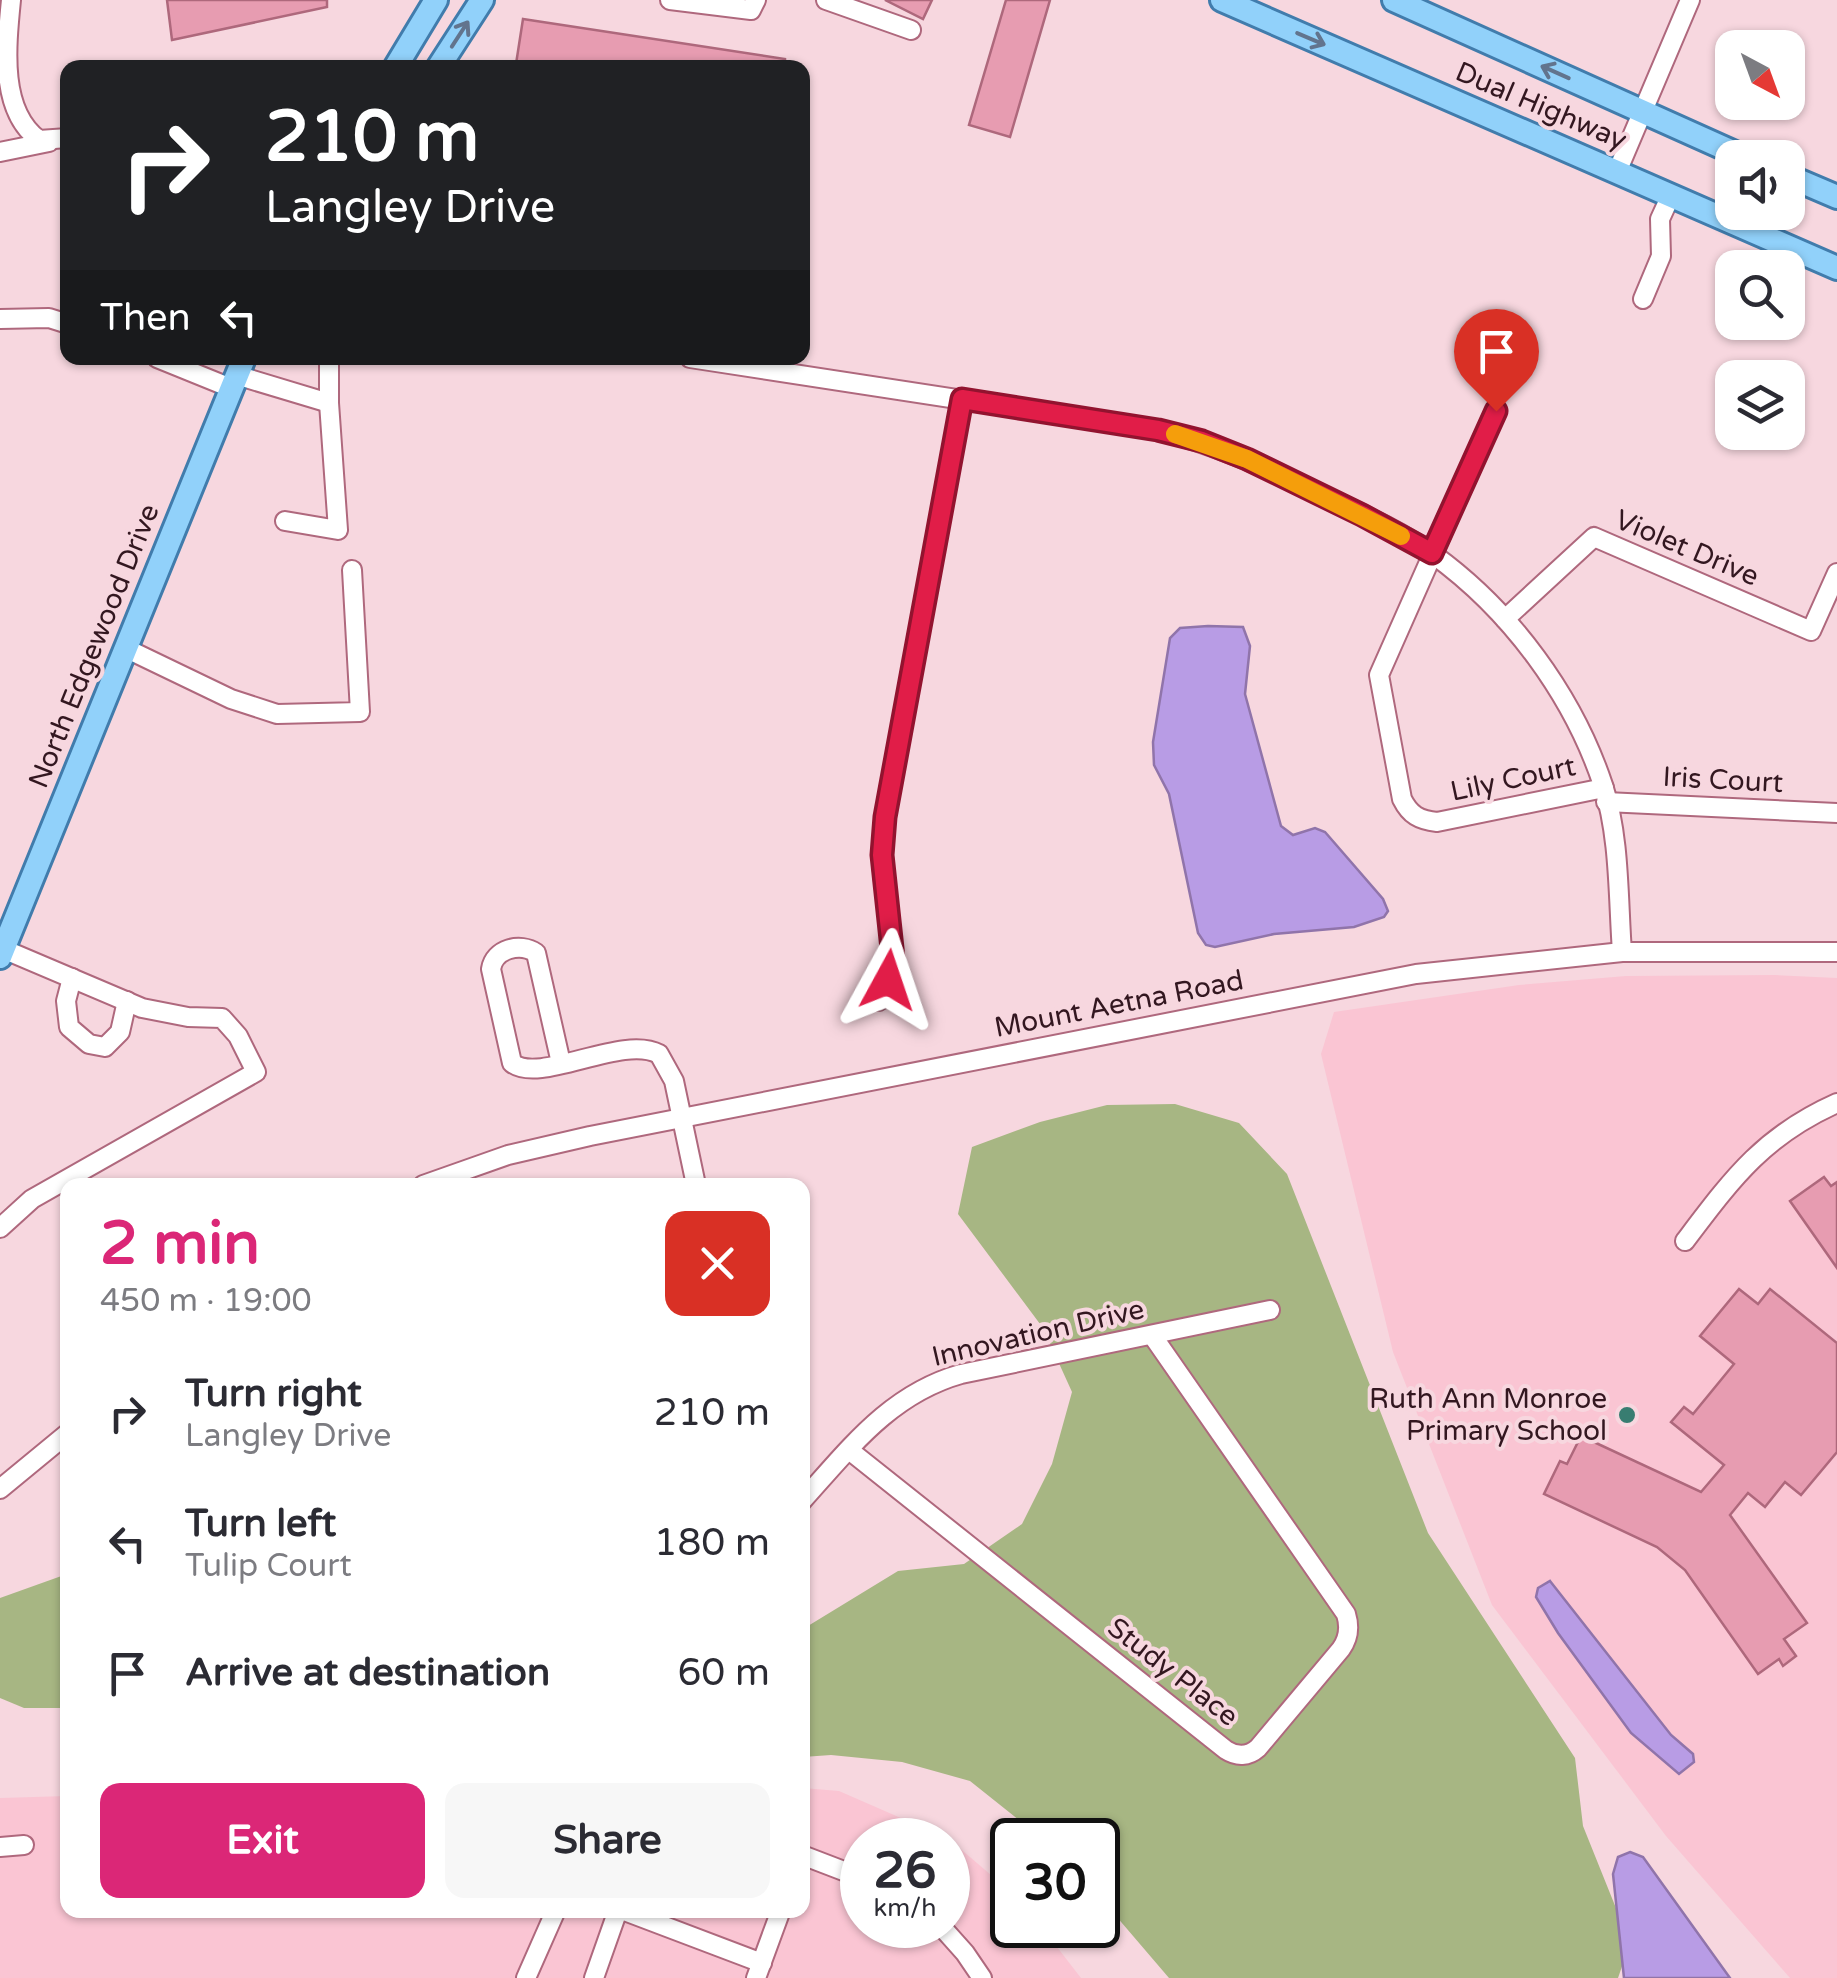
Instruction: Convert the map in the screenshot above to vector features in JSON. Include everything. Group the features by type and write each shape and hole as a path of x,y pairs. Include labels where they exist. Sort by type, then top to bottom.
{"main road":[{"path":"400,60 436,0"},
{"path":"443,60 482,0"},
{"name":"Dual Highway","path":"1222,0 1837,268"},
{"name":"Dual Highway","path":"1394,0 1715,144"},
{"path":"1805,184 1837,198"},
{"name":"North Edgewood Drive","path":"2,953 237,374"}],"street":[{"path":"10,0 2,90 8,108 16,123 39,140 59,140"},
{"path":"670,0 754,5"},
{"path":"826,0 911,30"},
{"path":"1617,172 1690,0"},
{"path":"0,152 59,140"},
{"path":"1643,299 1661,256 1660,220 1670,195"},
{"path":"0,320 48,318 60,322"},
{"path":"192,365 237,374 329,403"},
{"path":"285,521 338,530 329,365"},
{"path":"736,365 1158,430 1202,441 1247,459 1432,553 1505,619 1567,706 1605,795 1614,847 1622,952"},
{"path":"879,1001 893,958 882,855 885,817 962,399"},
{"path":"1432,553 1496,411"},
{"name":"Violet Drive","path":"1505,619 1594,537 1810,631 1837,573"},
{"name":"Lily Court","path":"1432,553 1379,674 1402,799 1408,812 1420,820 1436,822 1605,795"},
{"path":"124,648 230,699 277,714 360,712 352,570"},
{"name":"Iris Court","path":"1605,795 1837,813"},
{"path":"561,1063 536,953 523,947 502,952 494,957 491,969 512,1063 526,1070 640,1048 659,1054 670,1071 695,1178"},
{"name":"Mount Aetna Road","path":"456,1178 549,1144 1416,974 1622,952 1837,952"},
{"path":"2,953 142,1008 222,1018 238,1036 256,1072 70,1178"},
{"path":"72,978 66,1001 69,1027 89,1044 105,1046 120,1032 127,1001"},
{"path":"1684,1241 1742,1167 1765,1146 1837,1103"},
{"path":"0,1228 32,1200 60,1184"},
{"name":"Innovation Drive","path":"810,1492 895,1404 934,1383 961,1374 1270,1310"},
{"name":"Study Place","path":"848,1450 1226,1750 1238,1756 1248,1754 1258,1748 1341,1649 1349,1623 1152,1334"},
{"path":"0,1489 60,1439"},
{"path":"0,1847 24,1846"},
{"path":"810,1858 840,1870"},
{"path":"526,1978 552,1918"},
{"path":"594,1978 617,1918"},
{"path":"639,1918 759,1970 778,1918"},
{"path":"961,1948 982,1978"}],"shaded area":[{"path":"1243,627 1250,646 1245,694 1281,826 1293,835 1315,828 1325,832 1383,899 1388,911 1384,917 1354,927 1274,934 1215,947 1206,945 1198,933 1169,794 1154,765 1153,742 1170,638 1180,628"},
{"name":"Ruth Ann Monroe Primary School","path":"1626,976 1837,978 1837,1978 1790,1978 1666,1836 1492,1605 1393,1352 1321,1054 1334,1012 1519,985"},
{"path":"1550,1581 1671,1735 1693,1754 1694,1762 1679,1774 1631,1733 1558,1633 1536,1597 1538,1588"},
{"path":"810,1789 839,1791 901,1818 840,1818 840,1948 970,1948 970,1857 990,1874 990,1948 1058,1948 1081,1978 0,1978 0,1798 60,1796 60,1918 810,1918"},
{"path":"1630,1852 1643,1857 1730,1978 1624,1978 1613,1874 1618,1857"}],"green space":[{"path":"1175,1104 1239,1123 1287,1174 1428,1533 1575,1758 1583,1826 1630,1943 1618,1978 1169,1978 1120,1921 1120,1818 1016,1818 970,1781 902,1762 810,1756 810,1625 898,1571 964,1564 1022,1524 1052,1464 1072,1392 1043,1328 958,1214 972,1147 1040,1122 1107,1105"},
{"path":"60,1577 60,1708 24,1708 0,1698 0,1598"}],"building":[{"path":"167,0 327,0 327,7 172,40"},
{"path":"885,0 932,0 923,19"},
{"path":"1006,0 1050,0 1010,137 969,125"},
{"path":"523,19 785,59 785,60 517,60"},
{"path":"1824,1177 1831,1186 1837,1182 1837,1268 1790,1201"},
{"path":"1739,1289 1758,1304 1770,1289 1837,1343 1837,1452 1801,1495 1785,1482 1765,1507 1748,1493 1730,1515 1807,1623 1784,1639 1796,1656 1783,1666 1779,1659 1758,1674 1685,1570 1657,1547 1544,1494 1560,1461 1567,1464 1581,1436 1701,1492 1724,1465 1671,1422 1684,1407 1693,1414 1734,1364 1700,1336"}],"slow traffic":[{"path":"1175,434 1247,459 1401,536"}],"place":[{"name":"Ruth Ann Monroe Primary School","path":"1627,1415"}],"route":[{"path":"888,980 893,958 882,855 885,817 962,399 1158,430 1202,441 1247,459 1432,553 1496,411"}]}
